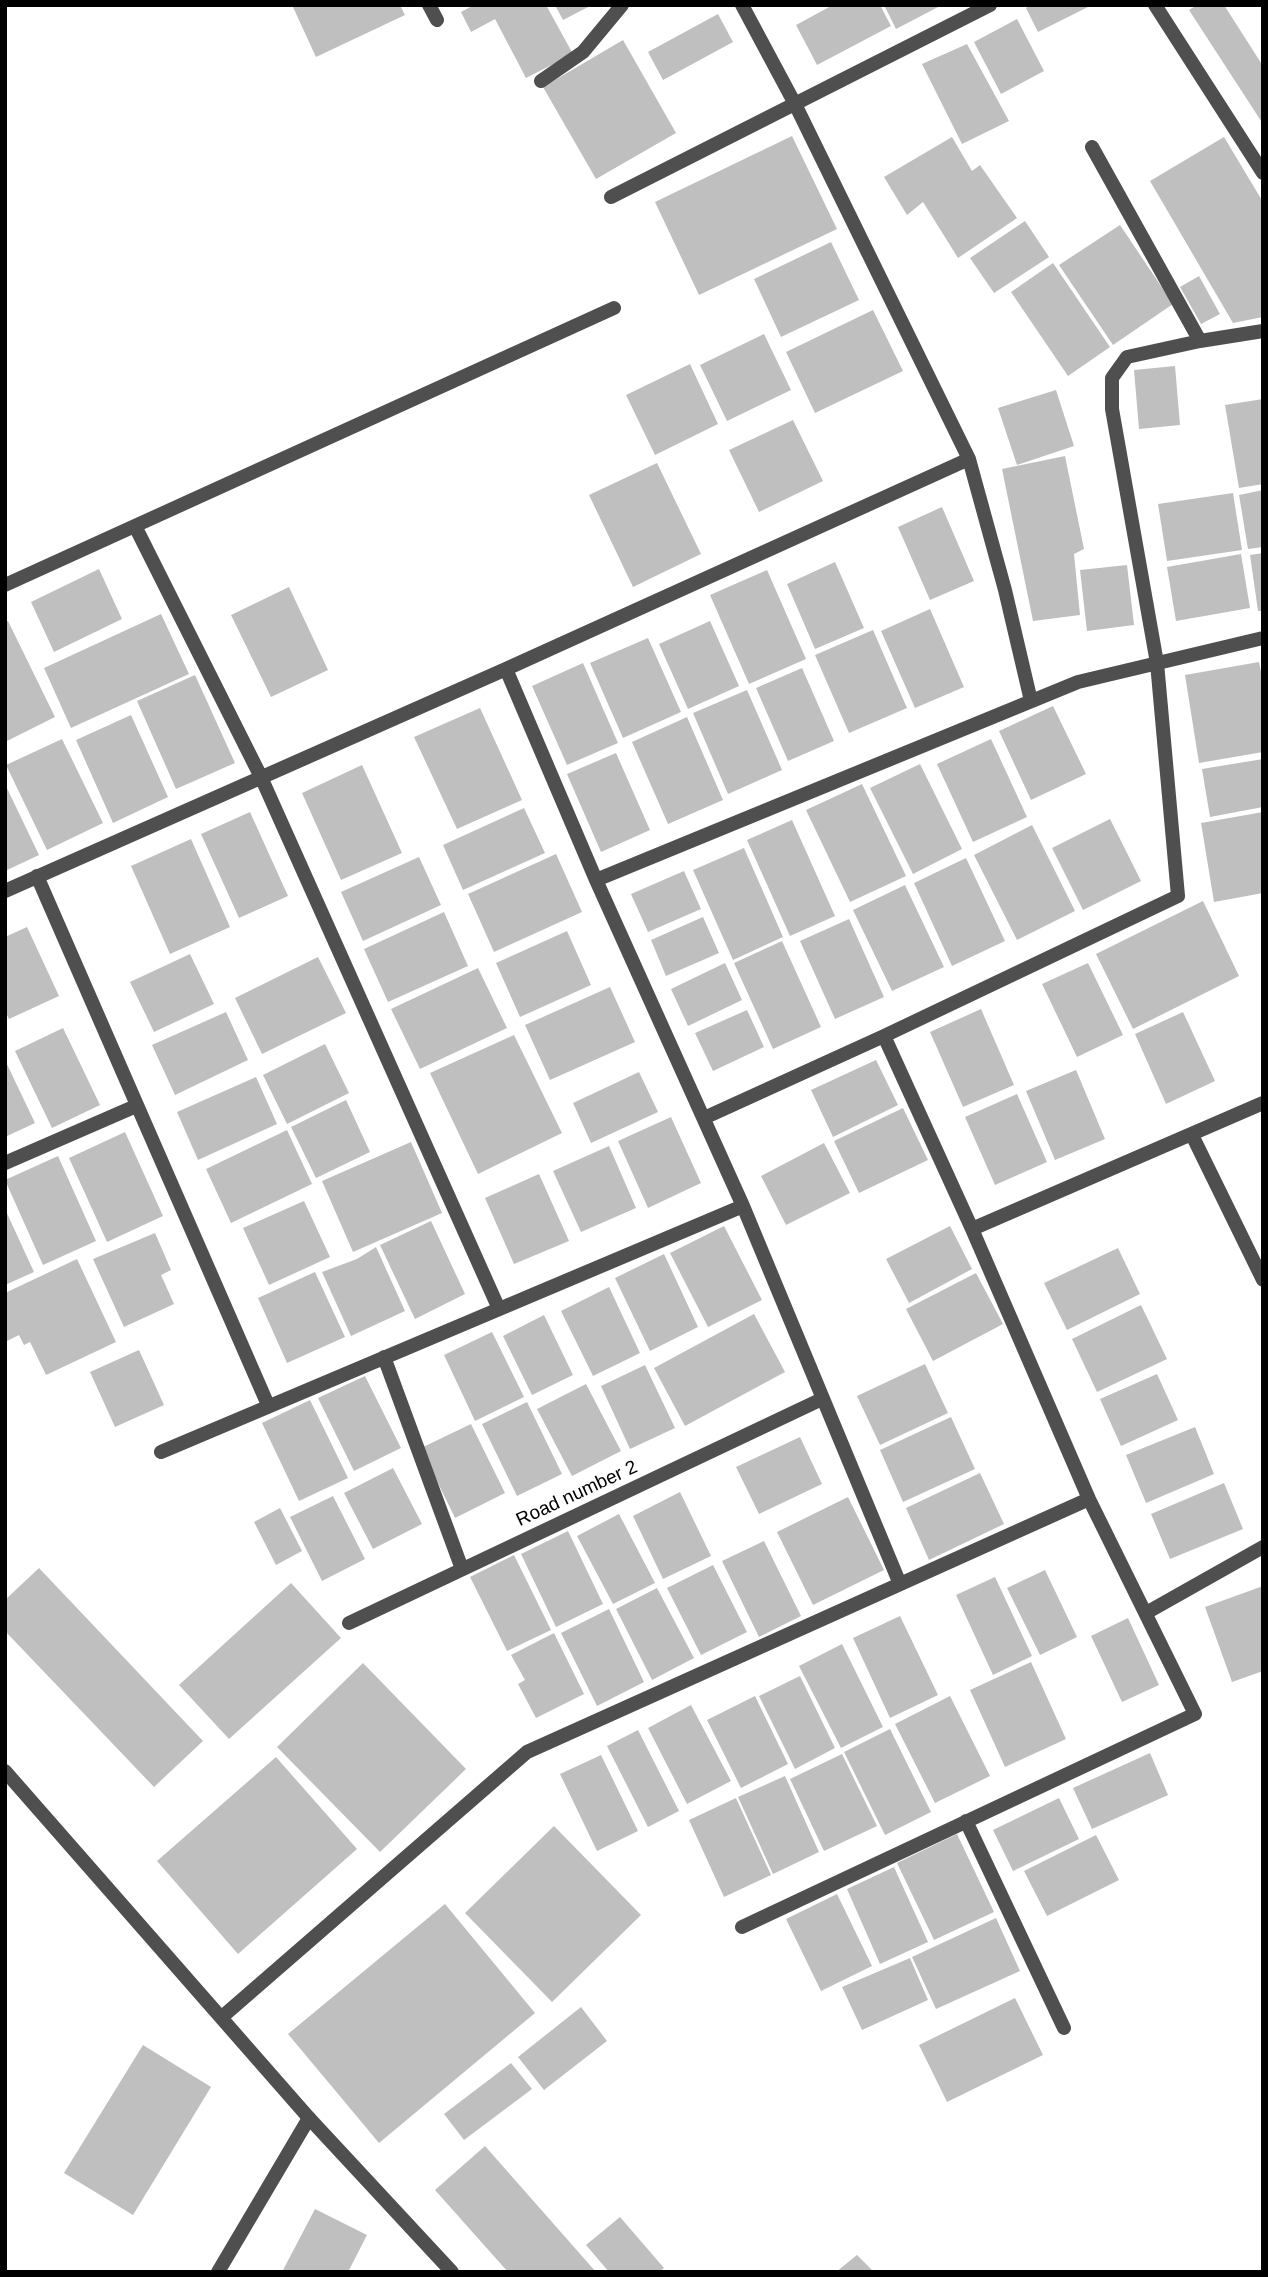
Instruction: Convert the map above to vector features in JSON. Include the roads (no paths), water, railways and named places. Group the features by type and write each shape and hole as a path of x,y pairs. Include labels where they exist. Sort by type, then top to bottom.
{"street":[{"path":"429,5 437,20"},
{"path":"541,81 583,52 622,5"},
{"path":"742,5 795,104 969,459 1031,701"},
{"path":"611,197 990,5"},
{"path":"1156,5 1263,173"},
{"path":"1092,147 1200,341"},
{"path":"5,584 614,309"},
{"path":"704,1118 1178,896 1157,663 1112,409 1112,379 1127,357 1263,331"},
{"path":"5,891 506,669 969,459"},
{"path":"135,526 261,778 499,1309"},
{"path":"596,880 1078,682 1263,638"},
{"path":"506,669 596,880 743,1206 900,1584"},
{"path":"37,876 268,1405"},
{"path":"742,1927 1195,1714 1089,1499 972,1229 884,1036"},
{"path":"972,1229 1263,1103"},
{"path":"5,1163 136,1106"},
{"path":"1192,1135 1263,1280"},
{"path":"161,1452 743,1206"},
{"path":"384,1357 462,1569"},
{"name":"Road number 2","path":"349,1623 822,1399"},
{"path":"222,2017 527,1752 1089,1499"},
{"path":"1146,1613 1263,1547"},
{"path":"5,1771 309,2118 452,2272"},
{"path":"966,1821 1064,2028"},
{"path":"218,2272 309,2118"}]}
